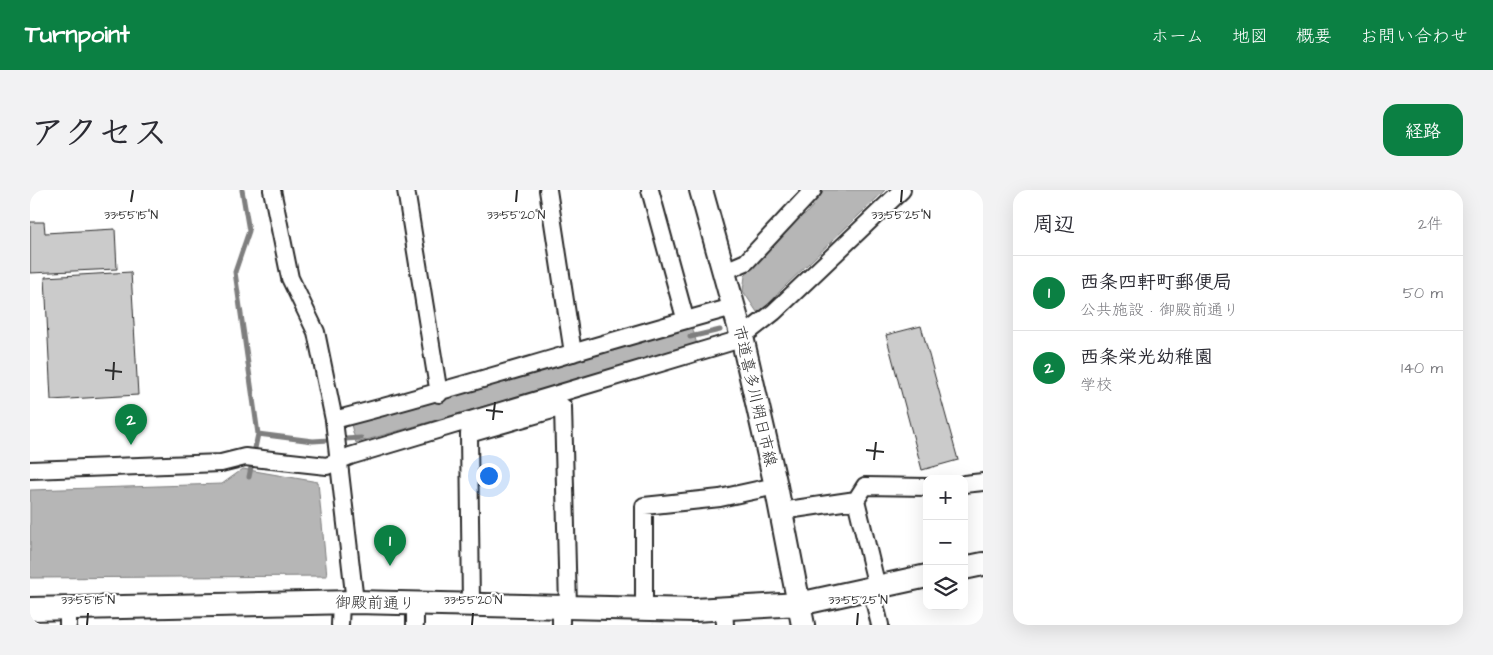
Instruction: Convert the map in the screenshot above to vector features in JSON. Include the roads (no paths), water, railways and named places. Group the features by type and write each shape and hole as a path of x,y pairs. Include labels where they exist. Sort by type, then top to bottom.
{"street":[{"path":"272,190 290,278 316,332 335,427 348,602 340,625"},
{"path":"406,190 439,394"},
{"path":"548,190 574,353"},
{"path":"650,190 685,318"},
{"path":"725,272 746,262 813,190"},
{"path":"30,470 221,463 251,457 327,466 338,457 350,456 731,342 742,337 774,312 902,190"},
{"name":"市道喜多川朔日市線","path":"706,192 776,486 801,614"},
{"path":"335,427 685,318 733,306"},
{"path":"471,605 469,434 563,406 563,613"},
{"path":"968,484 983,482"},
{"path":"644,609 644,506 720,498 776,486"},
{"path":"880,625 856,500 865,486 923,487"},
{"path":"781,511 856,500"},
{"path":"968,567 983,564"},
{"name":"御殿前通り","path":"30,609 68,617 348,602 415,614 471,605 563,613 644,609 725,617 801,614 874,588 923,577"}],"waterway":[{"path":"242,190 249,231 235,272 258,434 249,477"},
{"path":"690,337 720,330"},
{"path":"258,434 313,441 361,438"}],"place":[{"name":"西条栄光幼稚園","path":"131,445"},
{"name":"西条四軒町郵便局","path":"390,566"}]}
